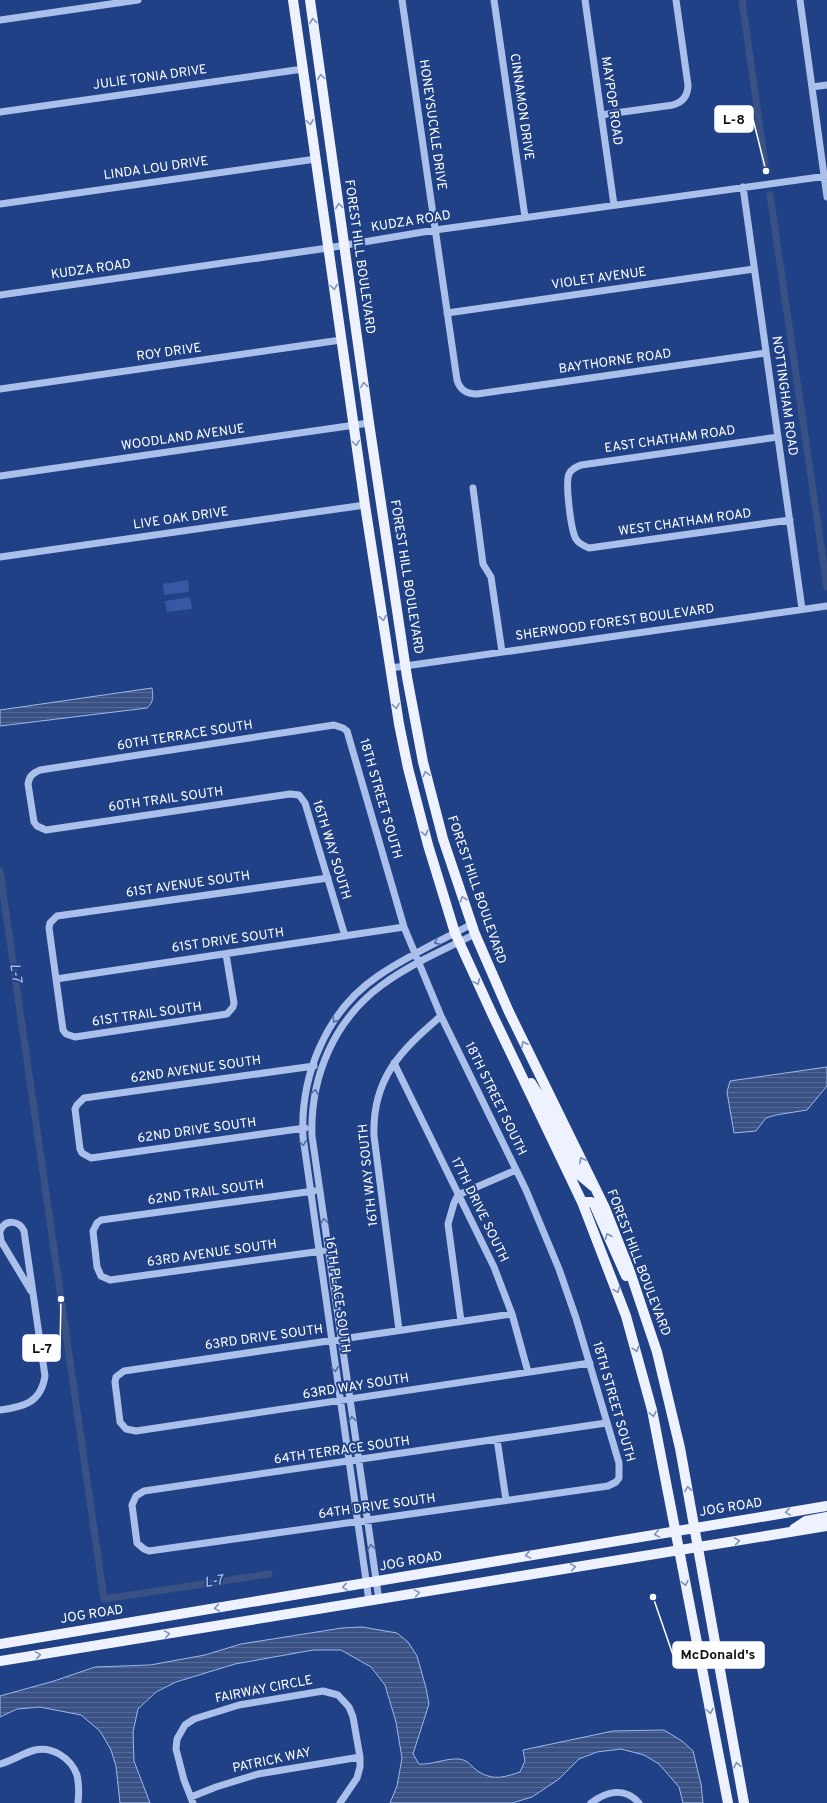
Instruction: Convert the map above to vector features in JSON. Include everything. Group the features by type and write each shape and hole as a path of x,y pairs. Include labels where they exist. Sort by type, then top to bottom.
{"main road":[{"path":"293,0 365,505 399,724 408,768 428,845 458,937 582,1202 626,1316 644,1376 652,1410 728,1803"},
{"name":"FOREST HILL BOULEVARD","path":"310,0 369,424 417,732 432,801 443,839 475,934 509,1012 597,1190 620,1242 657,1352 673,1413 695,1527 744,1803"},
{"path":"521,1074 526,1077 540,1097 577,1173 597,1190"},
{"path":"582,1202 591,1202 594,1204 620,1264 643,1310"},
{"name":"JOG ROAD","path":"0,1644 827,1506"},
{"path":"789,1532 806,1522 827,1517"},
{"path":"0,1661 488,1580 827,1526"}],"street":[{"path":"0,20 138,0"},
{"name":"HONEYSUCKLE DRIVE","path":"402,0 457,380 462,389 466,392"},
{"name":"CINNAMON DRIVE","path":"494,0 525,217"},
{"name":"MAYPOP ROAD","path":"585,0 614,205"},
{"path":"601,115 673,105 684,99 688,90 676,0"},
{"path":"800,0 826,177 827,197"},
{"name":"JULIE TONIA DRIVE","path":"0,112 303,69"},
{"path":"812,87 827,85"},
{"name":"LINDA LOU DRIVE","path":"0,204 316,159"},
{"name":"KUDZA ROAD","path":"0,295 328,248 525,217 826,177"},
{"name":"NOTTINGHAM ROAD","path":"743,187 802,609"},
{"name":"VIOLET AVENUE","path":"447,313 754,269"},
{"name":"ROY DRIVE","path":"0,389 341,340"},
{"name":"BAYTHORNE ROAD","path":"466,392 476,394 766,353"},
{"name":"WOODLAND AVENUE","path":"0,476 369,424"},
{"name":"EAST CHATHAM ROAD","path":"584,546 579,543 574,534 567,485 569,475 576,467 581,465 778,437"},
{"path":"473,488 483,564 491,577 502,652"},
{"name":"LIVE OAK DRIVE","path":"0,557 365,505"},
{"name":"WEST CHATHAM ROAD","path":"584,546 594,548 790,520"},
{"name":"SHERWOOD FOREST BOULEVARD","path":"390,668 827,606"},
{"name":"60TH TERRACE SOUTH","path":"37,826 32,817 28,784 31,775 40,770 334,725 343,728"},
{"name":"18TH STREET SOUTH","path":"343,728 349,735 404,927 441,1016 516,1170 542,1226 559,1269 590,1363 619,1464 620,1473 616,1482"},
{"name":"60TH TRAIL SOUTH","path":"37,826 46,830 290,794 299,795"},
{"name":"16TH WAY SOUTH","path":"299,795 305,803 345,936"},
{"name":"61ST AVENUE SOUTH","path":"56,979 49,928 53,919 62,915 328,878"},
{"name":"16TH PLACE SOUTH","path":"371,1583 366,1521 312,1127 315,1090 322,1065 340,1029 356,1008 383,984 419,963 458,937 472,924"},
{"name":"61ST DRIVE SOUTH","path":"56,979 404,927"},
{"name":"16TH PLACE SOUTH","path":"374,1600 357,1522 348,1462 302,1129 303,1108 311,1067 332,1024 349,1002 378,976 415,954 458,937 475,934"},
{"name":"61ST TRAIL SOUTH","path":"56,979 62,1025 66,1034 75,1038 222,1016 230,1011 234,1002 226,954"},
{"path":"349,1002 356,1008"},
{"name":"16TH WAY SOUTH","path":"399,1330 374,1131 378,1099 387,1074 394,1063 414,1039 441,1016"},
{"name":"17TH DRIVE SOUTH","path":"394,1063 494,1267 512,1314 528,1372"},
{"name":"62ND AVENUE SOUTH","path":"86,1156 80,1149 75,1114 77,1105 84,1098 322,1065"},
{"name":"62ND DRIVE SOUTH","path":"86,1156 96,1158 312,1127"},
{"path":"462,1321 448,1224 452,1209 458,1195 516,1170"},
{"name":"62ND TRAIL SOUTH","path":"101,1276 97,1267 93,1231 97,1222 105,1218 320,1190"},
{"path":"0,1231 2,1226 7,1222 15,1222 21,1225 24,1231 45,1376 44,1386 38,1396 22,1407 0,1410"},
{"path":"0,1234 1,1241 33,1294"},
{"name":"63RD AVENUE SOUTH","path":"101,1276 110,1280 328,1250"},
{"name":"63RD DRIVE SOUTH","path":"126,1429 120,1422 115,1387 116,1377 124,1371 512,1314"},
{"name":"63RD WAY SOUTH","path":"126,1429 136,1431 590,1363"},
{"name":"64TH TERRACE SOUTH","path":"140,1547 136,1538 132,1505 133,1500 140,1493 606,1423"},
{"path":"497,1439 506,1500"},
{"name":"64TH DRIVE SOUTH","path":"140,1547 149,1550 366,1521 608,1486 616,1482"},
{"name":"FAIRWAY CIRCLE","path":"192,1800 184,1780 176,1749 179,1734 185,1725 194,1719 239,1705 318,1691 334,1693 343,1698 352,1711 360,1757 360,1767 357,1778 340,1803"},
{"path":"0,1764 34,1750 54,1752 70,1762 77,1775 78,1803"},
{"name":"PATRICK WAY","path":"192,1800 216,1787 258,1774 360,1757"},
{"path":"591,1803 602,1795 617,1792 628,1794 639,1803"}],"shaded area":[{"path":"188,580 189,592 164,595 163,584"},
{"path":"190,597 192,609 167,612 165,601"},
{"path":"152,688 152,701 147,708 0,726 0,710"},
{"path":"827,1067 827,1086 807,1110 766,1118 756,1131 734,1133 727,1092 730,1081"},
{"path":"362,1627 397,1633 408,1642 417,1656 429,1704 413,1754 419,1764 429,1764 459,1759 470,1764 476,1770 485,1775 500,1777 520,1772 525,1761 523,1750 613,1731 664,1730 682,1741 693,1751 701,1784 703,1803 683,1803 679,1787 659,1764 644,1755 621,1749 597,1752 579,1759 559,1779 532,1797 512,1803 390,1803 397,1786 402,1758 396,1722 385,1685 371,1667 341,1650 313,1650 235,1664 176,1682 156,1692 138,1709 133,1732 134,1761 150,1803 120,1803 116,1766 111,1750 100,1731 81,1715 40,1707 17,1709 0,1717 0,1696 54,1681 95,1667 150,1665 205,1655 241,1644 342,1628"}],"waterway":[{"path":"742,0 766,171"},
{"path":"770,195 827,587"},
{"name":"L-7","path":"0,871 104,1599 269,1574"}],"place":[{"name":"L-8","path":"766,171"},
{"name":"L-7","path":"61,1299"},
{"name":"McDonald's","path":"653,1597"}]}
